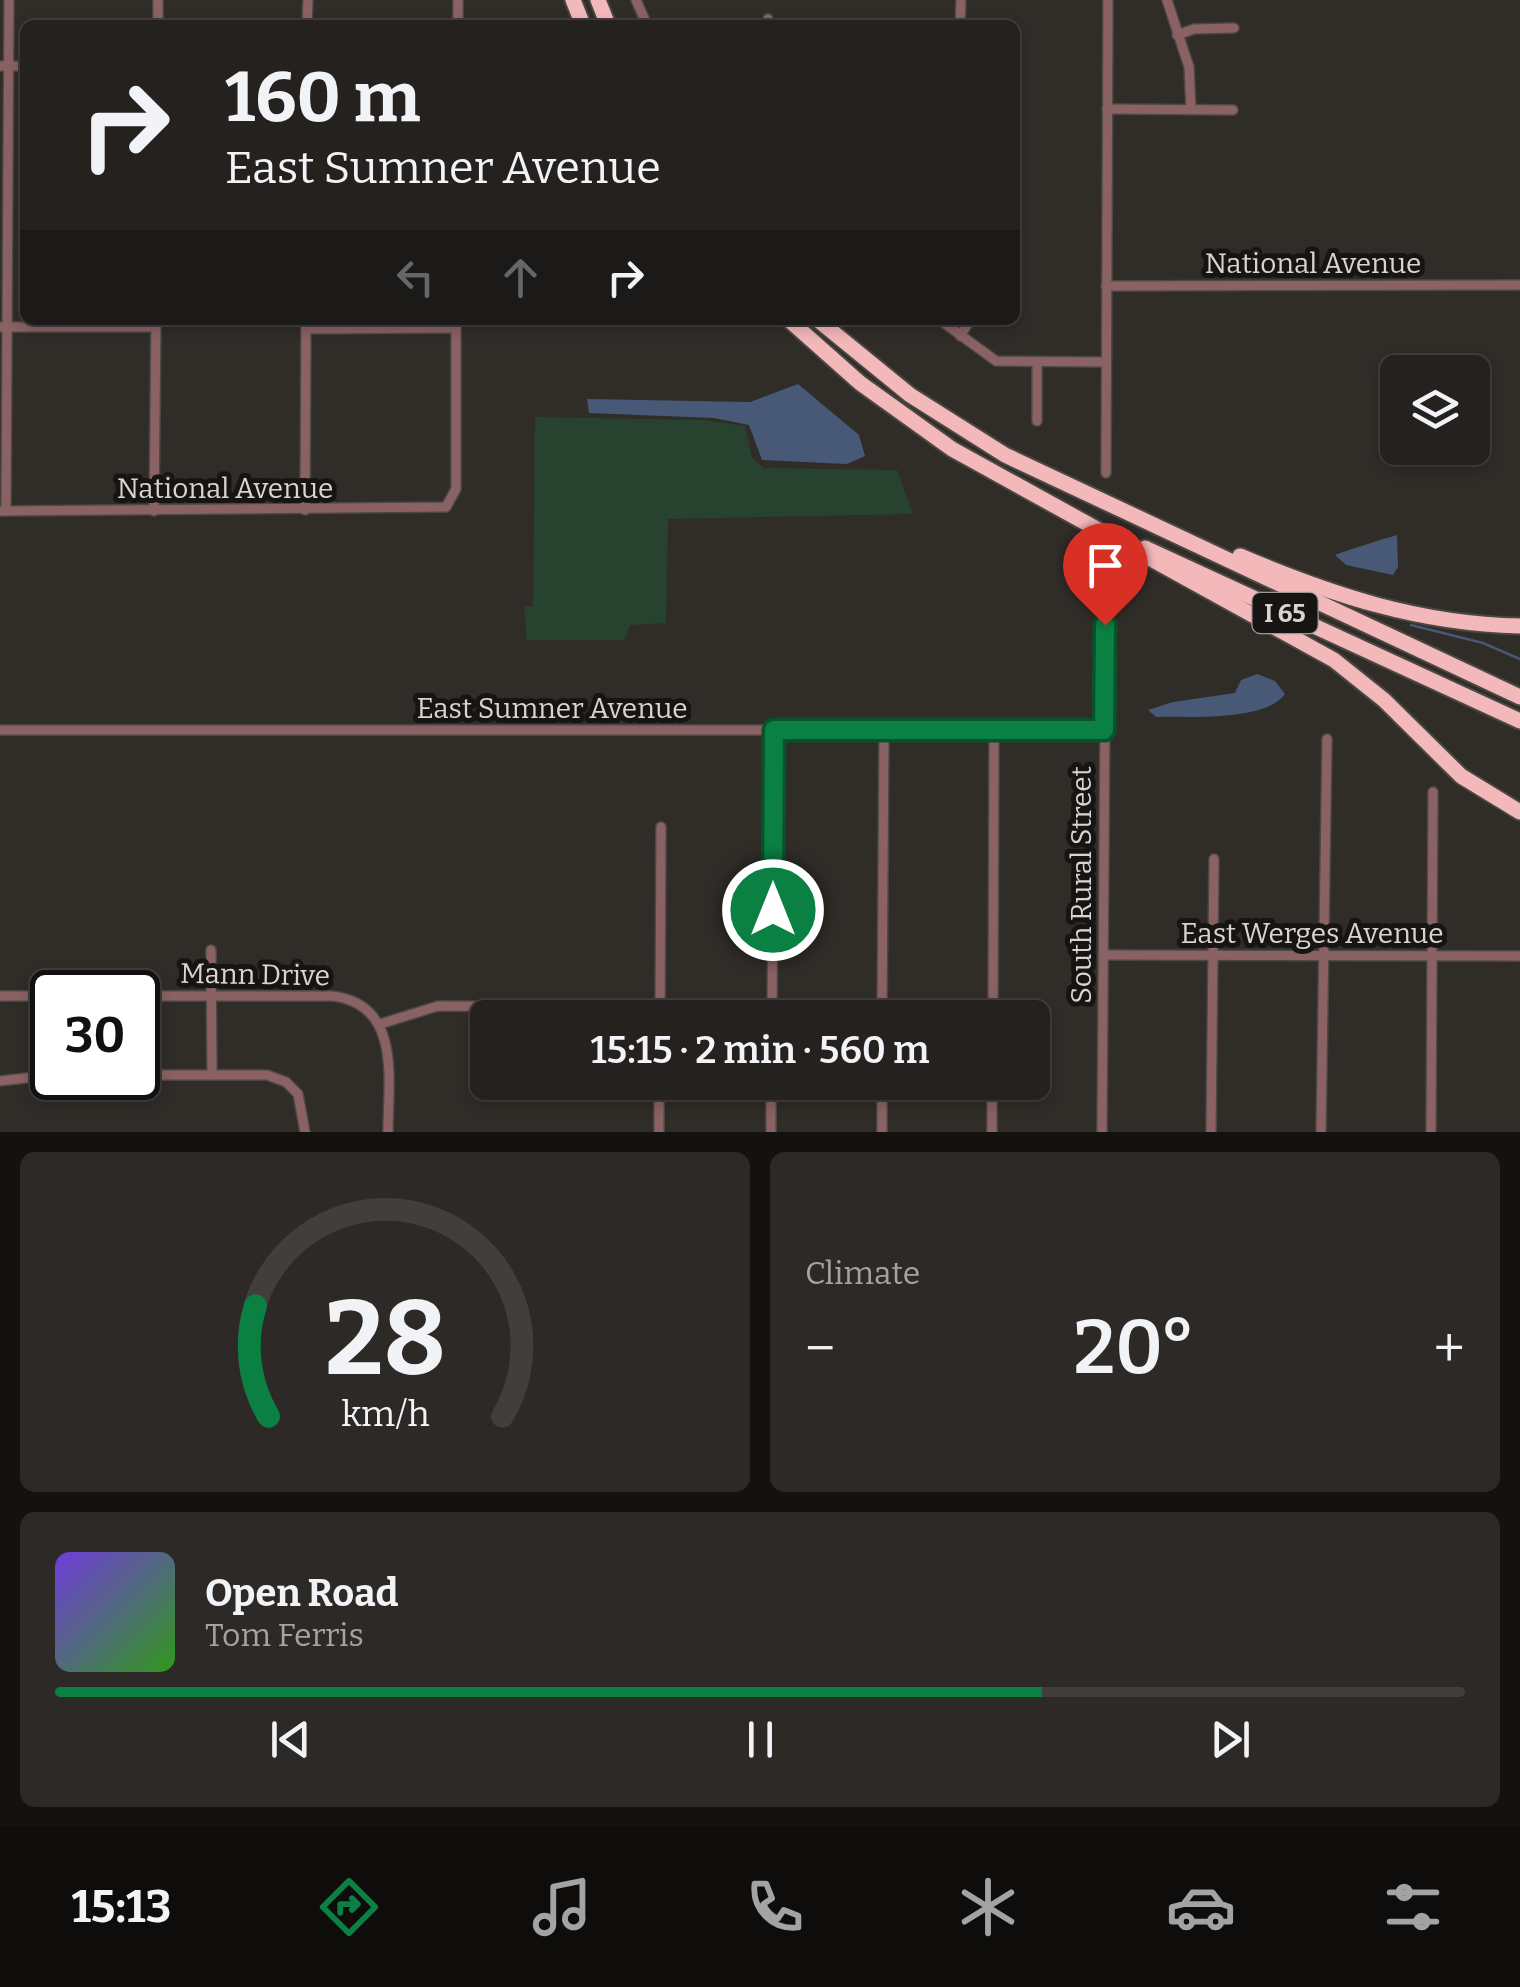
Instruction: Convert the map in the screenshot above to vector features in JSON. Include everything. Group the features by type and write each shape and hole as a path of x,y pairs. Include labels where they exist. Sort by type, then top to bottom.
{"highway":[{"name":"I 65","path":"795,325 908,419 1051,505 1520,720"},
{"name":"I 65","path":"824,325 922,404 986,444 1520,697"},
{"path":"1065,484 1351,600 1442,622 1518,625"},
{"path":"1051,505 1320,651 1384,700 1461,776 1500,801 1520,808"}],"street":[{"path":"3,511 4,66 9,0"},
{"path":"1106,473 1108,0"},
{"path":"1166,0 1190,72 1191,109"},
{"path":"1177,35 1198,29 1234,28"},
{"path":"1107,109 1233,110"},
{"name":"National Avenue","path":"1106,286 1520,285"},
{"path":"3,328 118,325"},
{"path":"154,511 156,325"},
{"path":"304,510 306,325"},
{"name":"National Avenue","path":"3,511 304,510 449,505 456,490 456,325"},
{"path":"946,325 996,362 1106,362"},
{"path":"960,336 967,325"},
{"path":"1037,364 1037,421"},
{"name":"South Rural Street","path":"1102,1132 1106,578"},
{"name":"East Sumner Avenue","path":"0,730 1104,730"},
{"path":"772,1000 774,730"},
{"path":"882,1000 884,730"},
{"path":"993,1000 994,731"},
{"path":"1321,1132 1327,739"},
{"path":"1431,1132 1432,792"},
{"path":"660,1000 661,827"},
{"path":"1212,1132 1214,860"},
{"path":"212,950 212,1075"},
{"name":"East Werges Avenue","path":"1104,955 1520,956"},
{"path":"0,996 30,996"},
{"name":"Mann Drive","path":"160,996 339,996 361,1005 380,1024"},
{"path":"388,1132 388,1053 380,1024 438,1006 470,1007"},
{"path":"160,1075 266,1075 283,1080 302,1104 305,1132"},
{"path":"0,1081 30,1077"},
{"path":"659,1100 659,1132"},
{"path":"771,1132 772,1100"},
{"path":"882,1100 882,1132"},
{"path":"992,1100 992,1132"}],"green space":[{"path":"535,417 703,420 745,426 752,458 764,468 897,470 913,514 668,519 666,623 630,625 624,640 527,640 524,607 533,606"}],"water":[{"path":"798,384 859,435 865,456 847,464 762,460 749,425 714,418 589,413 587,399 750,402"},
{"path":"1397,535 1398,567 1393,575 1346,565 1335,555 1353,549"},
{"path":"1257,674 1275,681 1285,694 1261,709 1225,716 1187,717 1156,717 1148,710 1173,702 1235,693 1241,680"}],"waterway":[{"path":"1411,625 1483,643 1520,659"}],"route":[{"path":"773,910 774,730 1104,730 1105,625"}]}
